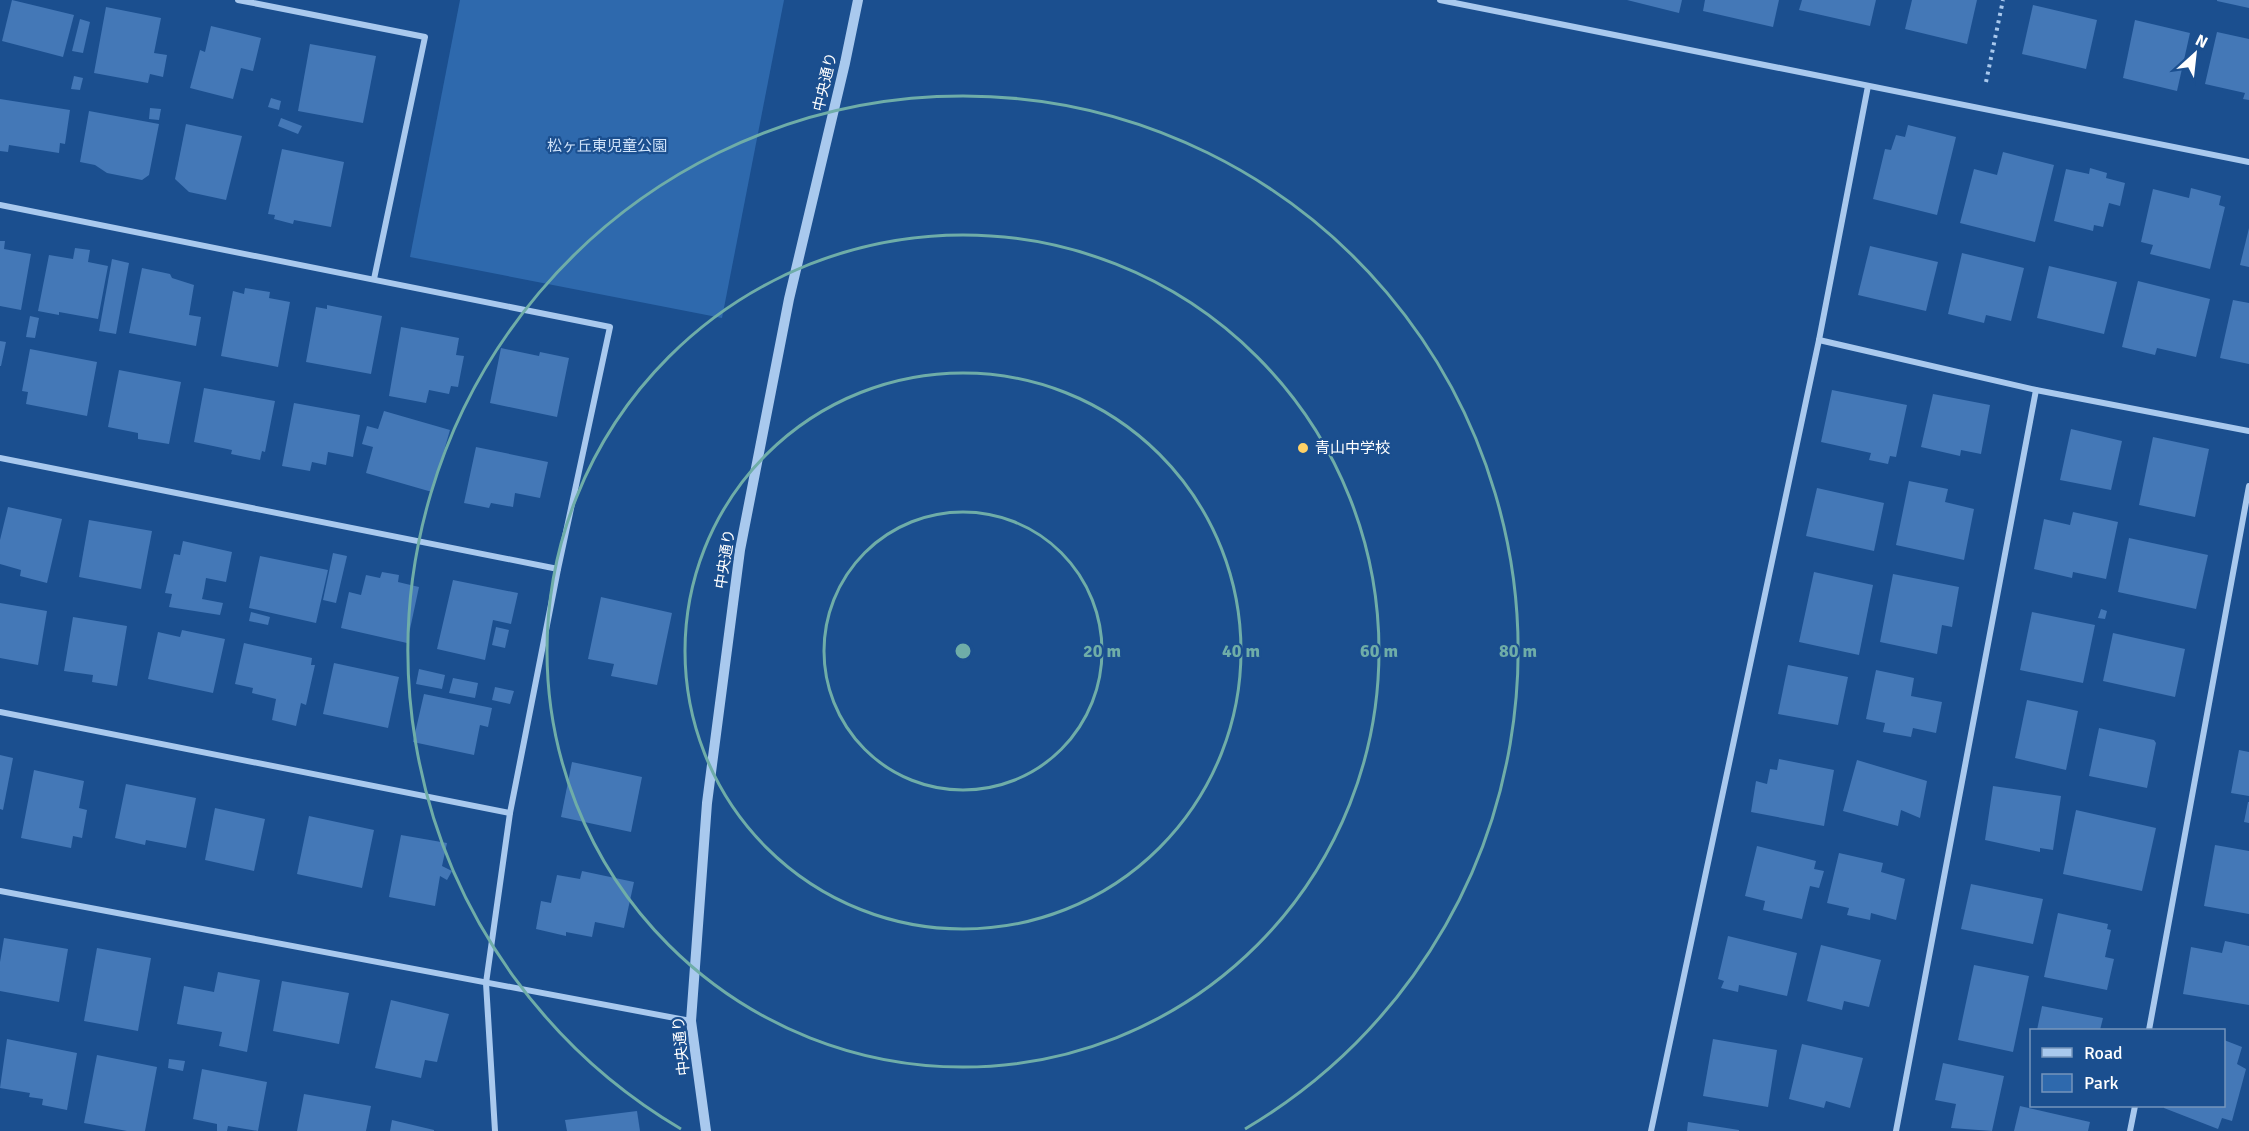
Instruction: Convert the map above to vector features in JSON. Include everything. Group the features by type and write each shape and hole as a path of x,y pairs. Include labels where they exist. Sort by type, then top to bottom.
{"street":[{"path":"238,0 425,38 374,279"},
{"name":"中央通り","path":"706,1131 691,1021 707,803 740,550 789,299 858,0"},
{"path":"1440,0 2249,162"},
{"path":"1651,1131 1819,340 1868,86"},
{"path":"0,205 609,327 510,813 486,983 495,1131"},
{"path":"1819,340 2036,390 2249,431"},
{"path":"1896,1131 2036,390"},
{"path":"0,458 558,569"},
{"path":"2149,1029 2249,486"},
{"path":"0,712 510,813"},
{"path":"0,891 691,1021"},
{"path":"2130,1131 2135,1107"}],"path":[{"path":"1981,109 2003,0"}],"green space":[{"name":"松ヶ丘東児童公園","path":"460,0 784,0 722,318 410,257"}],"building":[{"path":"12,0 74,15 63,57 2,41"},
{"path":"1627,0 1682,0 1679,13"},
{"path":"1705,0 1779,0 1773,27 1703,11"},
{"path":"1802,0 1876,0 1870,26 1799,10"},
{"path":"1912,0 1977,0 1967,44 1905,29"},
{"path":"2249,0 2249,8 2217,1"},
{"path":"2033,5 2097,20 2086,69 2022,54"},
{"path":"106,7 161,18 154,53 167,55 163,77 150,74 148,83 94,73"},
{"path":"80,19 90,22 83,53 72,51"},
{"path":"2135,20 2190,33 2177,91 2123,78"},
{"path":"211,26 261,38 253,71 241,68 233,99 190,88 200,50 205,52"},
{"path":"2217,32 2249,39 2249,100 2243,99 2245,93 2205,84"},
{"path":"310,44 376,56 363,123 298,111"},
{"path":"74,76 83,78 80,90 71,89"},
{"path":"271,98 281,101 279,110 268,107"},
{"path":"0,99 70,110 65,144 60,143 59,153 9,145 8,152 0,151"},
{"path":"150,108 161,109 159,120 149,119"},
{"path":"89,111 159,124 149,175 142,180 107,173 95,165 80,162"},
{"path":"281,118 302,126 298,134 278,126"},
{"path":"186,124 242,136 226,200 189,192 175,179"},
{"path":"1908,125 1956,137 1937,215 1873,199 1885,149 1891,150 1896,135 1905,137"},
{"path":"282,149 344,162 331,227 294,220 293,224 274,219 275,215 268,214"},
{"path":"2003,152 2054,165 2035,242 1960,223 1974,169 1997,175"},
{"path":"2090,168 2107,173 2106,178 2125,183 2120,206 2109,203 2103,227 2094,225 2093,231 2054,221 2066,169 2089,174"},
{"path":"2191,188 2221,196 2219,205 2225,207 2210,269 2150,254 2153,245 2141,242 2153,189 2189,198"},
{"path":"2249,228 2249,267 2240,265"},
{"path":"0,241 5,241 4,249 31,254 21,310 0,306"},
{"path":"1870,246 1938,262 1926,311 1858,295"},
{"path":"75,248 90,250 88,262 108,266 98,319 38,311 49,255 73,259"},
{"path":"1962,253 2024,268 2011,321 1986,315 1984,323 1948,314"},
{"path":"112,259 129,263 116,334 99,331"},
{"path":"2049,266 2117,282 2104,334 2037,318"},
{"path":"142,268 170,274 172,278 194,285 189,315 201,317 196,346 129,333"},
{"path":"2138,281 2210,299 2196,357 2157,348 2155,355 2122,347"},
{"path":"245,288 270,292 269,298 290,302 278,367 221,356 233,291 244,294"},
{"path":"2233,300 2249,303 2249,364 2220,358"},
{"path":"327,305 382,316 371,374 306,362 316,307 327,309"},
{"path":"30,316 39,318 35,338 26,337"},
{"path":"401,327 459,338 456,355 464,356 458,387 451,386 449,394 429,390 426,403 389,396"},
{"path":"0,341 6,342 1,366 0,366"},
{"path":"501,348 539,356 540,352 569,358 557,417 490,403"},
{"path":"30,349 97,362 87,416 26,404 28,392 22,391"},
{"path":"119,370 181,382 169,444 138,439 138,433 108,427"},
{"path":"204,388 275,401 265,452 262,451 260,460 231,454 232,450 194,442"},
{"path":"1832,390 1907,405 1896,457 1890,456 1888,464 1869,460 1871,453 1821,442"},
{"path":"1933,394 1990,405 1981,454 1961,450 1960,456 1921,447"},
{"path":"294,403 360,415 353,457 328,452 326,465 312,462 310,471 282,466"},
{"path":"384,411 450,430 432,492 366,473 373,447 362,444 367,426 378,429"},
{"path":"2071,429 2122,441 2111,490 2060,480"},
{"path":"2153,437 2209,449 2195,517 2139,505"},
{"path":"476,447 548,462 540,498 515,493 513,507 491,503 489,508 464,503"},
{"path":"1909,481 1948,489 1945,502 1974,509 1964,560 1896,545"},
{"path":"1817,488 1884,503 1874,551 1806,536"},
{"path":"8,507 62,519 47,583 20,576 21,570 0,564 0,540"},
{"path":"2073,512 2118,522 2106,579 2073,572 2072,578 2034,569 2044,519 2070,525"},
{"path":"89,520 152,531 141,589 79,577"},
{"path":"2129,538 2208,555 2196,609 2118,592"},
{"path":"183,541 232,552 226,582 206,578 202,599 223,603 220,615 169,607 172,594 165,593 174,554 180,555"},
{"path":"333,553 347,556 336,603 323,600"},
{"path":"260,556 328,570 316,623 249,608"},
{"path":"382,572 399,575 398,582 419,587 407,643 341,628 349,592 361,595 366,575 380,578"},
{"path":"1814,572 1873,585 1859,655 1799,642"},
{"path":"1893,574 1959,587 1952,627 1942,625 1937,654 1880,642"},
{"path":"453,580 518,593 511,624 493,620 485,660 437,649"},
{"path":"601,597 672,613 657,685 611,676 614,664 588,659"},
{"path":"0,603 47,611 38,665 0,658"},
{"path":"2101,609 2107,611 2105,619 2098,618"},
{"path":"251,612 270,617 268,625 249,621"},
{"path":"2032,612 2095,625 2083,683 2020,670"},
{"path":"73,617 127,626 117,686 92,682 93,675 64,671"},
{"path":"496,627 509,630 505,648 492,645"},
{"path":"182,630 225,639 213,693 148,679 158,632 180,637"},
{"path":"2113,633 2185,649 2175,697 2103,681"},
{"path":"244,643 312,658 311,665 315,665 306,705 301,703 296,726 272,720 276,699 252,693 253,688 235,684"},
{"path":"334,663 399,677 388,728 323,714"},
{"path":"1788,665 1848,677 1838,725 1778,714"},
{"path":"419,669 445,675 442,689 416,684"},
{"path":"1876,670 1914,678 1911,696 1942,702 1936,733 1913,728 1911,737 1883,732 1885,723 1866,719"},
{"path":"453,678 478,683 475,698 449,693"},
{"path":"495,687 514,691 510,704 492,700"},
{"path":"424,694 492,708 488,727 480,725 474,755 413,742"},
{"path":"2027,700 2078,711 2066,770 2015,758"},
{"path":"2099,728 2154,740 2156,743 2147,788 2089,776"},
{"path":"2239,750 2249,752 2249,796 2231,793"},
{"path":"0,755 13,758 3,810 0,809"},
{"path":"1779,759 1834,770 1824,826 1751,812 1756,781 1767,784 1770,769 1777,770"},
{"path":"1857,760 1927,781 1920,818 1901,810 1898,826 1843,811"},
{"path":"572,762 642,777 631,832 561,817"},
{"path":"34,770 84,781 79,808 87,810 82,838 73,836 71,848 21,838"},
{"path":"126,784 196,798 186,848 146,840 145,845 115,838"},
{"path":"1993,786 2061,796 2053,850 2040,848 2040,852 1985,840"},
{"path":"2249,802 2249,823 2244,822"},
{"path":"215,808 265,819 254,871 205,860"},
{"path":"2076,810 2156,828 2142,891 2063,874"},
{"path":"309,816 374,830 362,888 297,874"},
{"path":"401,835 447,843 442,866 452,871 447,880 440,876 435,906 389,897"},
{"path":"2215,845 2249,851 2249,914 2204,906"},
{"path":"1757,846 1816,861 1814,869 1824,871 1819,888 1810,886 1802,919 1763,910 1765,901 1745,896"},
{"path":"1839,853 1883,863 1881,872 1905,879 1896,920 1871,913 1870,920 1847,915 1849,908 1827,903"},
{"path":"582,871 634,882 624,928 595,922 592,937 566,932 566,936 536,929 541,901 551,903 557,875 580,879"},
{"path":"1971,884 2043,899 2033,944 1961,929"},
{"path":"2058,913 2108,924 2107,929 2111,930 2105,957 2114,959 2107,990 2044,977"},
{"path":"1728,936 1797,953 1787,996 1739,985 1738,992 1721,988 1724,981 1718,979"},
{"path":"4,938 68,949 59,1002 0,991 0,962"},
{"path":"2225,941 2249,946 2249,1005 2183,994 2191,947 2222,953"},
{"path":"1821,945 1881,960 1869,1007 1844,1001 1842,1010 1807,1001"},
{"path":"97,948 151,958 138,1031 84,1021"},
{"path":"1974,965 2029,976 2013,1052 1958,1040"},
{"path":"218,972 260,980 247,1052 219,1046 222,1032 177,1024 184,986 214,992"},
{"path":"282,981 349,993 339,1044 273,1031"},
{"path":"391,1000 449,1014 437,1062 425,1060 421,1078 375,1068"},
{"path":"2042,1006 2103,1018 2100,1029 2037,1029"},
{"path":"7,1039 77,1053 67,1110 42,1105 43,1099 29,1097 30,1093 0,1088"},
{"path":"1713,1039 1777,1050 1768,1107 1703,1096"},
{"path":"2225,1040 2242,1047 2237,1064 2246,1069 2232,1121 2222,1118 2218,1129 2164,1108 2225,1107"},
{"path":"1802,1044 1863,1058 1850,1108 1826,1101 1824,1108 1789,1099"},
{"path":"97,1055 157,1067 145,1131 127,1131 84,1123"},
{"path":"169,1059 185,1061 183,1071 168,1068"},
{"path":"1943,1063 2004,1076 1992,1131 1951,1128 1956,1104 1935,1100"},
{"path":"202,1069 267,1082 258,1131 228,1126 227,1131 217,1131 217,1124 193,1119"},
{"path":"304,1094 371,1106 366,1131 297,1131"},
{"path":"2020,1106 2090,1122 2088,1131 2014,1131"},
{"path":"637,1111 640,1131 567,1131 565,1120"},
{"path":"392,1120 434,1130 434,1131 390,1131"},
{"path":"1688,1122 1739,1130 1739,1131 1687,1131"}],"place":[{"name":"青山中学校","path":"1303,448"}]}
